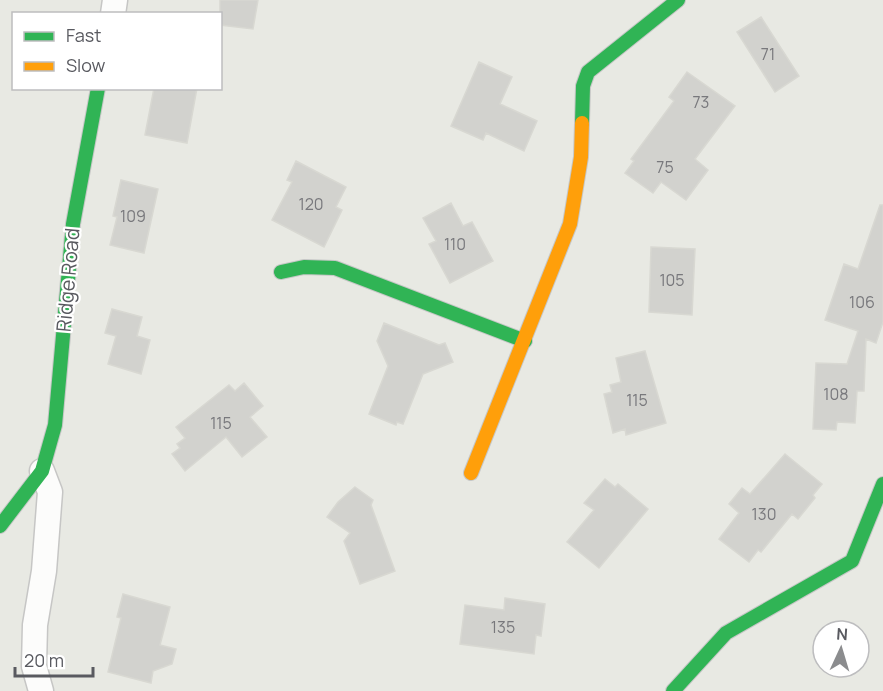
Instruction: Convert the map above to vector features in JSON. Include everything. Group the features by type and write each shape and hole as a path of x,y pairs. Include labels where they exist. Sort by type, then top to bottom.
{"street":[{"path":"471,473 570,224 581,157 583,86 588,72 678,0"},
{"name":"Ridge Road","path":"42,471 56,425 73,224 98,90"},
{"path":"281,272 304,267 335,268 525,342"},
{"path":"0,526 42,471"},
{"path":"41,691 34,666 35,625 44,572 50,492 42,471"},
{"path":"673,691 726,633 852,561 883,484"}],"building":[{"path":"220,0 258,0 253,29 222,25 222,12 220,12"},
{"path":"761,17 799,76 775,92 737,32"},
{"path":"479,62 512,77 500,104 537,121 524,151 486,133 483,140 451,126"},
{"path":"687,72 735,106 695,159 708,170 686,200 661,182 653,193 625,173 634,161 631,159 674,101 669,97"},
{"path":"154,90 197,90 187,143 145,135"},
{"path":"296,161 346,187 336,207 342,210 324,247 272,220 292,182 287,180"},
{"path":"121,180 158,189 144,253 110,245 117,217 113,216"},
{"path":"451,203 463,226 472,222 493,261 450,283 429,244 436,241 423,218"},
{"path":"880,205 883,205 883,322 876,343 866,339 864,391 857,391 855,423 837,422 836,430 813,429 816,363 847,364 858,331 825,320 844,264 858,269"},
{"path":"651,247 695,249 692,315 649,312"},
{"path":"112,309 142,317 137,336 150,340 141,374 108,364 116,336 105,333"},
{"path":"384,323 439,345 445,343 453,362 423,374 403,424 397,422 396,425 369,414 388,366 377,341"},
{"path":"645,351 666,423 626,435 625,429 613,433 604,394 612,392 610,385 621,382 616,358"},
{"path":"244,383 263,406 250,417 267,437 242,457 226,437 185,471 172,454 180,448 177,444 185,438 176,427 229,385 235,391"},
{"path":"785,454 822,484 813,495 815,498 798,519 792,514 761,552 758,550 749,562 719,539 739,513 729,504 742,488 750,494"},
{"path":"605,479 615,487 618,484 648,509 599,568 567,542 594,510 584,503"},
{"path":"355,487 373,500 371,505 395,571 360,584 344,541 350,533 327,517 338,502"},
{"path":"123,594 170,607 160,645 176,649 172,664 153,671 151,683 108,672 121,618 117,617"},
{"path":"505,598 545,604 541,636 536,635 534,654 460,644 465,605 504,610"}],"traffic: fast":[{"path":"582,123 583,86 588,72 678,0"},
{"path":"0,526 42,471 55,425 73,224 98,90"},
{"path":"281,272 304,267 335,268 525,341"},
{"path":"673,691 726,633 852,561 883,484"}],"traffic: slow":[{"path":"471,473 570,224 581,157 582,123"}]}
